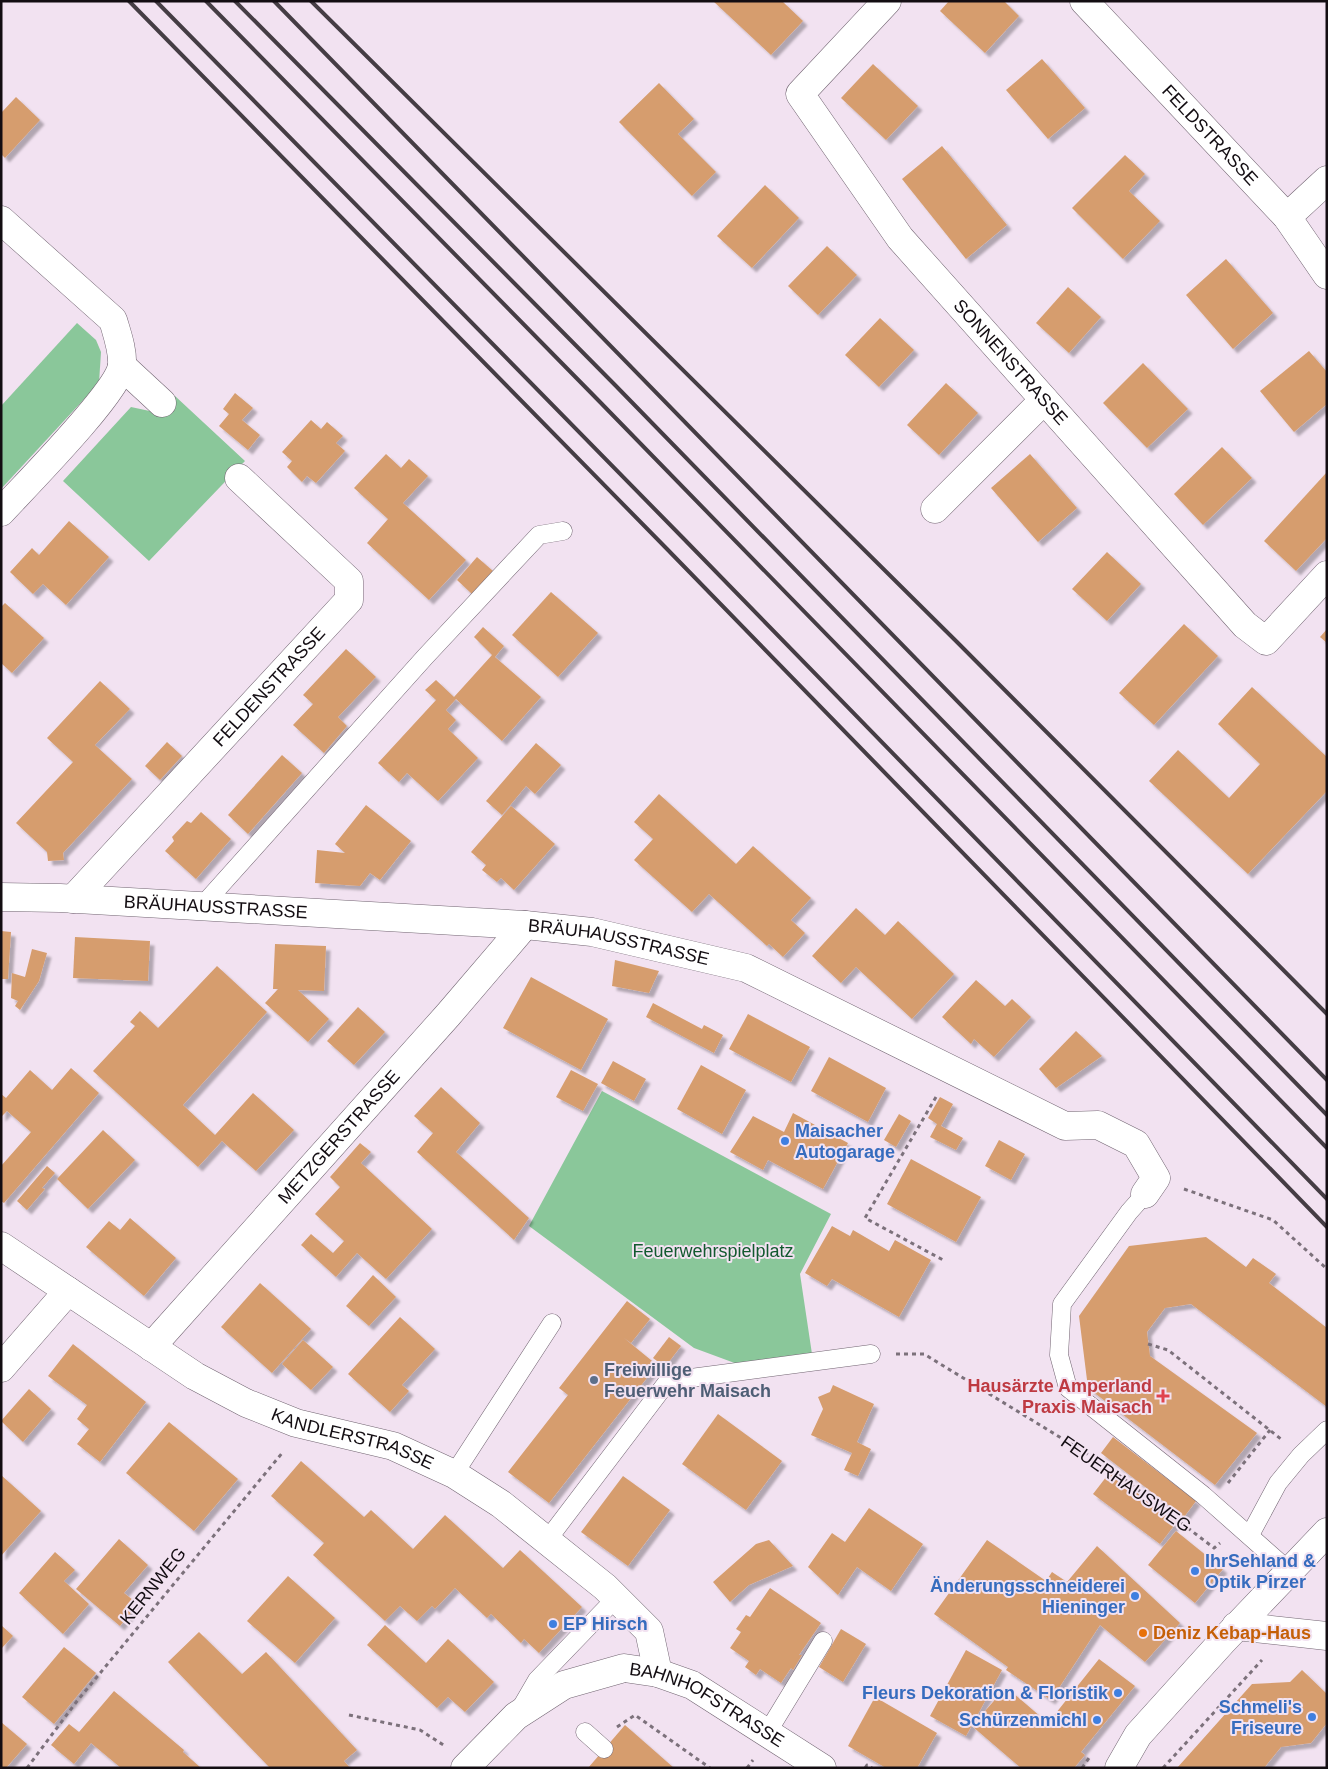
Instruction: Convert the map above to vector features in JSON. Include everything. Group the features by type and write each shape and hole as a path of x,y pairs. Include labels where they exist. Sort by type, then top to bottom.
{"street":[{"name":"SONNENSTRASSE","path":"887,1 800,94 900,238 1245,625 1266,641 1327,575"},
{"name":"FELDSTRASSE","path":"1084,1 1287,217 1327,275"},
{"path":"1287,217 1327,180"},
{"path":"1,220 113,320 120,342 122,366 109,393 1,512"},
{"path":"122,366 162,403"},
{"path":"935,508 1044,400"},
{"name":"FELDENSTRASSE","path":"73,899 349,600 349,581 239,478"},
{"name":"BRÄUHAUSSTRASSE","path":"1,897 73,899 525,925 592,932 746,968 1065,1126 1098,1125 1136,1144 1151,1186"},
{"name":"METZGERSTRASSE","path":"151,1347 525,925"},
{"name":"KANDLERSTRASSE","path":"1,1246 195,1376 246,1403 304,1425 393,1446 454,1474 501,1504 548,1539 616,1598 649,1630 658,1673"},
{"path":"1,1368 68,1291"},
{"path":"1119,1768 1138,1735 1236,1626 1327,1532"},
{"path":"1236,1626 1268,1628 1327,1636"},
{"name":"BAHNHOFSTRASSE","path":"467,1765 516,1716 564,1685 624,1668 658,1673 692,1686 822,1768"}],"lane":[{"path":"202,906 425,657 539,535 563,531"},
{"path":"1151,1186 1128,1212 1062,1304 1059,1355 1068,1388 1250,1535 1289,1571"},
{"path":"454,1474 552,1323"},
{"path":"548,1539 668,1380 871,1354"},
{"path":"1250,1535 1278,1483 1301,1455 1327,1430"},
{"path":"516,1716 537,1680 616,1598"},
{"path":"766,1732 823,1642"},
{"path":"585,1732 602,1747"}],"path":[{"path":"945,1261 865,1218 952,1071"},
{"path":"1151,1186 1273,1220 1327,1270"},
{"path":"1148,1344 1168,1350 1301,1455"},
{"name":"FEUERHAUSWEG","path":"871,1354 924,1354 1106,1466 1214,1548 1221,1542 1227,1548"},
{"name":"KERNWEG","path":"27,1768 77,1701 304,1425"},
{"path":"1227,1484 1270,1430"},
{"path":"1163,1768 1263,1658 1268,1628"},
{"path":"349,1715 420,1730 467,1765"},
{"path":"602,1747 621,1722 635,1715 710,1768"},
{"path":"748,1768 752,1762"},
{"path":"865,1768 867,1765 872,1768"}],"green space":[{"path":"77,323 96,340 101,352 99,383 1,489 1,406"},
{"path":"175,396 245,461 149,561 63,481 131,407 159,413"},
{"name":"Feuerwehrspielplatz","path":"602,1091 831,1214 800,1274 812,1354 740,1365 694,1348 529,1226"}],"building":[{"path":"713,1 782,1 803,21 771,55"},
{"path":"949,1 1004,1 1019,16 985,53 940,11"},
{"path":"1042,59 1085,108 1048,139 1006,90"},
{"path":"873,64 918,106 886,140 841,98"},
{"path":"659,83 694,119 678,134 716,172 692,196 619,122"},
{"path":"16,97 40,120 5,158 1,154 1,113"},
{"path":"942,146 1007,225 966,259 902,179"},
{"path":"1125,155 1145,174 1129,191 1160,221 1123,259 1072,208"},
{"path":"765,185 799,218 752,268 717,236"},
{"path":"827,246 857,275 818,315 788,286"},
{"path":"1226,259 1273,313 1233,349 1186,295"},
{"path":"1068,287 1101,317 1069,353 1036,323"},
{"path":"880,318 914,350 879,387 845,355"},
{"path":"1309,351 1327,372 1327,404 1294,432 1260,391"},
{"path":"1143,363 1188,409 1147,448 1103,403"},
{"path":"946,383 978,413 939,455 907,425"},
{"path":"235,393 253,408 242,420 260,435 248,450 219,426 229,414 223,409"},
{"path":"311,420 321,429 327,422 343,436 336,443 345,451 316,483 307,476 302,482 287,467 292,461 282,452"},
{"path":"1222,447 1252,478 1203,525 1174,494"},
{"path":"386,454 401,468 409,459 428,476 403,503 466,560 429,600 367,543 388,519 354,488"},
{"path":"1030,454 1077,508 1038,542 991,488"},
{"path":"1327,472 1327,538 1296,571 1264,541"},
{"path":"69,521 109,557 66,605 43,584 33,594 10,572 32,548 39,555"},
{"path":"1107,552 1141,584 1107,621 1072,589"},
{"path":"477,557 493,571 472,594 457,580"},
{"path":"551,592 598,633 558,677 512,635"},
{"path":"5,603 44,638 12,673 1,663 1,607"},
{"path":"1184,624 1218,656 1154,725 1119,693"},
{"path":"483,627 504,646 495,657 541,697 502,741 456,699 446,710 456,720 448,729 478,758 438,801 407,773 399,782 378,763 436,700 425,690 436,680 454,697 492,655 474,637"},
{"path":"1327,629 1327,643 1320,637"},
{"path":"346,649 376,677 338,717 347,726 324,753 293,725 313,704 303,695"},
{"path":"100,681 130,709 95,745 132,779 63,853 64,860 48,861 47,852 16,823 73,762 47,738"},
{"path":"1252,687 1327,757 1327,791 1248,874 1149,781 1178,750 1229,798 1260,764 1218,724"},
{"path":"167,742 182,756 160,780 145,766"},
{"path":"536,743 561,765 535,794 526,786 502,815 486,801"},
{"path":"282,755 302,773 248,834 228,815"},
{"path":"659,794 736,864 753,846 811,898 791,920 805,933 783,957 769,944 767,946 709,894 692,912 634,860 653,839 634,822"},
{"path":"366,805 411,841 380,880 370,873 360,886 315,883 317,850 345,853 335,844"},
{"path":"511,806 555,844 514,890 501,878 497,882 482,870 486,865 471,852"},
{"path":"201,812 231,839 196,879 165,851 174,841 172,837 187,821 191,823"},
{"path":"856,908 885,935 898,921 954,974 912,1019 856,967 841,983 812,956"},
{"path":"1,931 11,932 8,979 1,979"},
{"path":"75,937 150,941 148,981 73,978"},
{"path":"275,944 326,946 324,991 298,990 329,1019 308,1042 265,1003 278,989 273,989"},
{"path":"32,949 47,953 39,981 20,1010 15,1006 18,1001 11,998 12,973 25,977"},
{"path":"615,960 659,971 649,993 612,986"},
{"path":"217,966 267,1012 183,1105 215,1135 253,1093 294,1130 256,1171 222,1141 198,1167 93,1071 135,1026 130,1022 140,1011 158,1028"},
{"path":"531,977 608,1019 581,1070 503,1028"},
{"path":"976,980 1005,1006 1012,999 1031,1017 994,1057 974,1039 971,1044 942,1017"},
{"path":"653,1003 702,1029 704,1025 723,1035 714,1053 646,1017"},
{"path":"358,1007 385,1032 354,1065 327,1041"},
{"path":"748,1014 810,1047 791,1082 729,1049"},
{"path":"1076,1031 1102,1056 1056,1088 1039,1069"},
{"path":"829,1057 886,1088 868,1122 811,1091"},
{"path":"613,1061 646,1079 634,1101 601,1083"},
{"path":"701,1065 746,1090 722,1134 677,1109"},
{"path":"71,1068 99,1093 4,1203 1,1201 1,1166 31,1132 7,1111 1,1117 1,1094 6,1098 30,1070 52,1090"},
{"path":"571,1070 598,1084 583,1111 556,1097"},
{"path":"441,1087 480,1123 456,1152 529,1218 514,1240 417,1152 433,1133 414,1116"},
{"path":"940,1097 953,1104 941,1126 963,1138 956,1150 930,1137 937,1124 928,1118"},
{"path":"793,1113 848,1143 823,1189 768,1160 763,1170 730,1152 753,1116 784,1132"},
{"path":"899,1114 911,1121 896,1147 884,1140"},
{"path":"103,1130 135,1160 88,1209 57,1179"},
{"path":"999,1140 1025,1154 1011,1180 985,1166"},
{"path":"360,1143 371,1152 361,1163 432,1229 386,1279 357,1253 336,1277 301,1245 311,1234 333,1253 344,1241 315,1214 340,1187 330,1177"},
{"path":"911,1159 981,1197 956,1242 887,1204"},
{"path":"47,1166 55,1173 42,1188 45,1189 27,1210 17,1201"},
{"path":"130,1218 176,1258 144,1296 86,1247 109,1221 120,1230"},
{"path":"832,1226 850,1236 853,1230 889,1251 895,1240 931,1260 899,1317 832,1279 827,1286 805,1273"},
{"path":"1206,1237 1246,1267 1253,1258 1276,1274 1269,1283 1327,1328 1327,1407 1191,1304 1165,1308 1147,1332 1150,1356 1257,1433 1215,1485 1088,1388 1079,1316 1129,1246"},
{"path":"373,1275 396,1297 369,1326 346,1306"},
{"path":"260,1283 311,1329 272,1373 221,1327"},
{"path":"627,1301 650,1319 631,1343 624,1338 657,1365 549,1503 508,1472 568,1395 559,1388"},
{"path":"400,1317 435,1349 402,1385 409,1391 390,1412 348,1374"},
{"path":"669,1337 681,1346 665,1367 653,1358"},
{"path":"303,1340 333,1367 311,1390 282,1364"},
{"path":"73,1344 146,1402 100,1462 77,1444 89,1429 77,1419 87,1405 48,1376"},
{"path":"833,1385 874,1404 857,1442 871,1449 858,1476 844,1470 852,1453 811,1435 823,1409 818,1397 830,1392"},
{"path":"29,1389 51,1409 23,1442 1,1421"},
{"path":"718,1414 782,1461 746,1510 682,1464"},
{"path":"169,1422 238,1479 194,1531 126,1473"},
{"path":"1113,1437 1196,1501 1184,1517 1101,1453"},
{"path":"301,1461 364,1517 371,1510 413,1549 445,1515 503,1568 520,1550 582,1607 539,1653 524,1639 521,1643 491,1614 487,1618 455,1588 435,1609 432,1606 417,1621 400,1606 385,1621 313,1555 324,1543 271,1496"},
{"path":"1110,1472 1176,1523 1160,1544 1093,1494"},
{"path":"1,1475 41,1511 1,1556"},
{"path":"623,1476 670,1510 628,1566 581,1532"},
{"path":"869,1508 923,1544 891,1591 857,1567 838,1595 808,1567 832,1533 845,1542"},
{"path":"1176,1531 1223,1569 1195,1603 1148,1565"},
{"path":"119,1539 148,1565 124,1593 138,1604 120,1626 76,1589"},
{"path":"769,1540 793,1566 749,1585 730,1602 713,1582 756,1544"},
{"path":"987,1540 1046,1581 1052,1572 1067,1582 1097,1546 1180,1623 1145,1662 1100,1625 1051,1700 1006,1670 1008,1667 934,1614"},
{"path":"55,1552 75,1570 64,1581 89,1604 63,1634 19,1593"},
{"path":"288,1576 335,1618 295,1663 247,1621"},
{"path":"770,1588 821,1623 799,1655 802,1655 793,1670 791,1668 781,1683 760,1669 756,1675 745,1667 749,1661 730,1648 741,1632 736,1629 746,1615 750,1617"},
{"path":"1,1625 13,1636 1,1649"},
{"path":"385,1625 426,1663 448,1639 494,1682 465,1712 448,1697 437,1708 367,1645"},
{"path":"841,1629 866,1644 843,1682 819,1667"},
{"path":"199,1632 242,1674 266,1652 357,1750 344,1761 350,1768 270,1768 168,1662"},
{"path":"64,1647 96,1673 54,1724 22,1697"},
{"path":"966,1650 1002,1670 966,1736 930,1716"},
{"path":"1099,1659 1135,1686 1081,1752 1085,1755 1074,1768 1021,1768 972,1726 1006,1687 1048,1723"},
{"path":"1302,1670 1327,1694 1327,1723 1311,1743 1281,1747 1264,1768 1177,1768 1252,1684 1290,1682"},
{"path":"114,1691 184,1750 183,1752 201,1768 121,1768 91,1743 74,1764 51,1745 69,1724 79,1732"},
{"path":"875,1697 937,1733 917,1768 886,1768 848,1746"},
{"path":"1,1722 27,1744 6,1768 1,1768"},
{"path":"625,1725 674,1768 588,1768"}],"railway":[{"path":"129,1 667,549 1327,1227"},
{"path":"156,1 683,538 1327,1199"},
{"path":"206,1 1327,1148"},
{"path":"235,1 615,385 1327,1115"},
{"path":"274,1 1327,1080"},
{"path":"311,1 957,642 1327,1014"}],"place":[{"name":"Maisacher Autogarage","path":"785,1141"},
{"name":"Freiwillige Feuerwehr Maisach","path":"594,1380"},
{"name":"Hausärzte Amperland Praxis Maisach","path":"1163,1396"},
{"name":"IhrSehland & Optik Pirzer","path":"1195,1571"},
{"name":"Änderungsschneiderei Hieninger","path":"1135,1596"},
{"name":"EP Hirsch","path":"553,1624"},
{"name":"Deniz Kebap-Haus","path":"1143,1633"},
{"name":"Fleurs Dekoration & Floristik","path":"1118,1693"},
{"name":"Schmeli's Friseure","path":"1312,1717"},
{"name":"Schürzenmichl","path":"1097,1720"}]}
